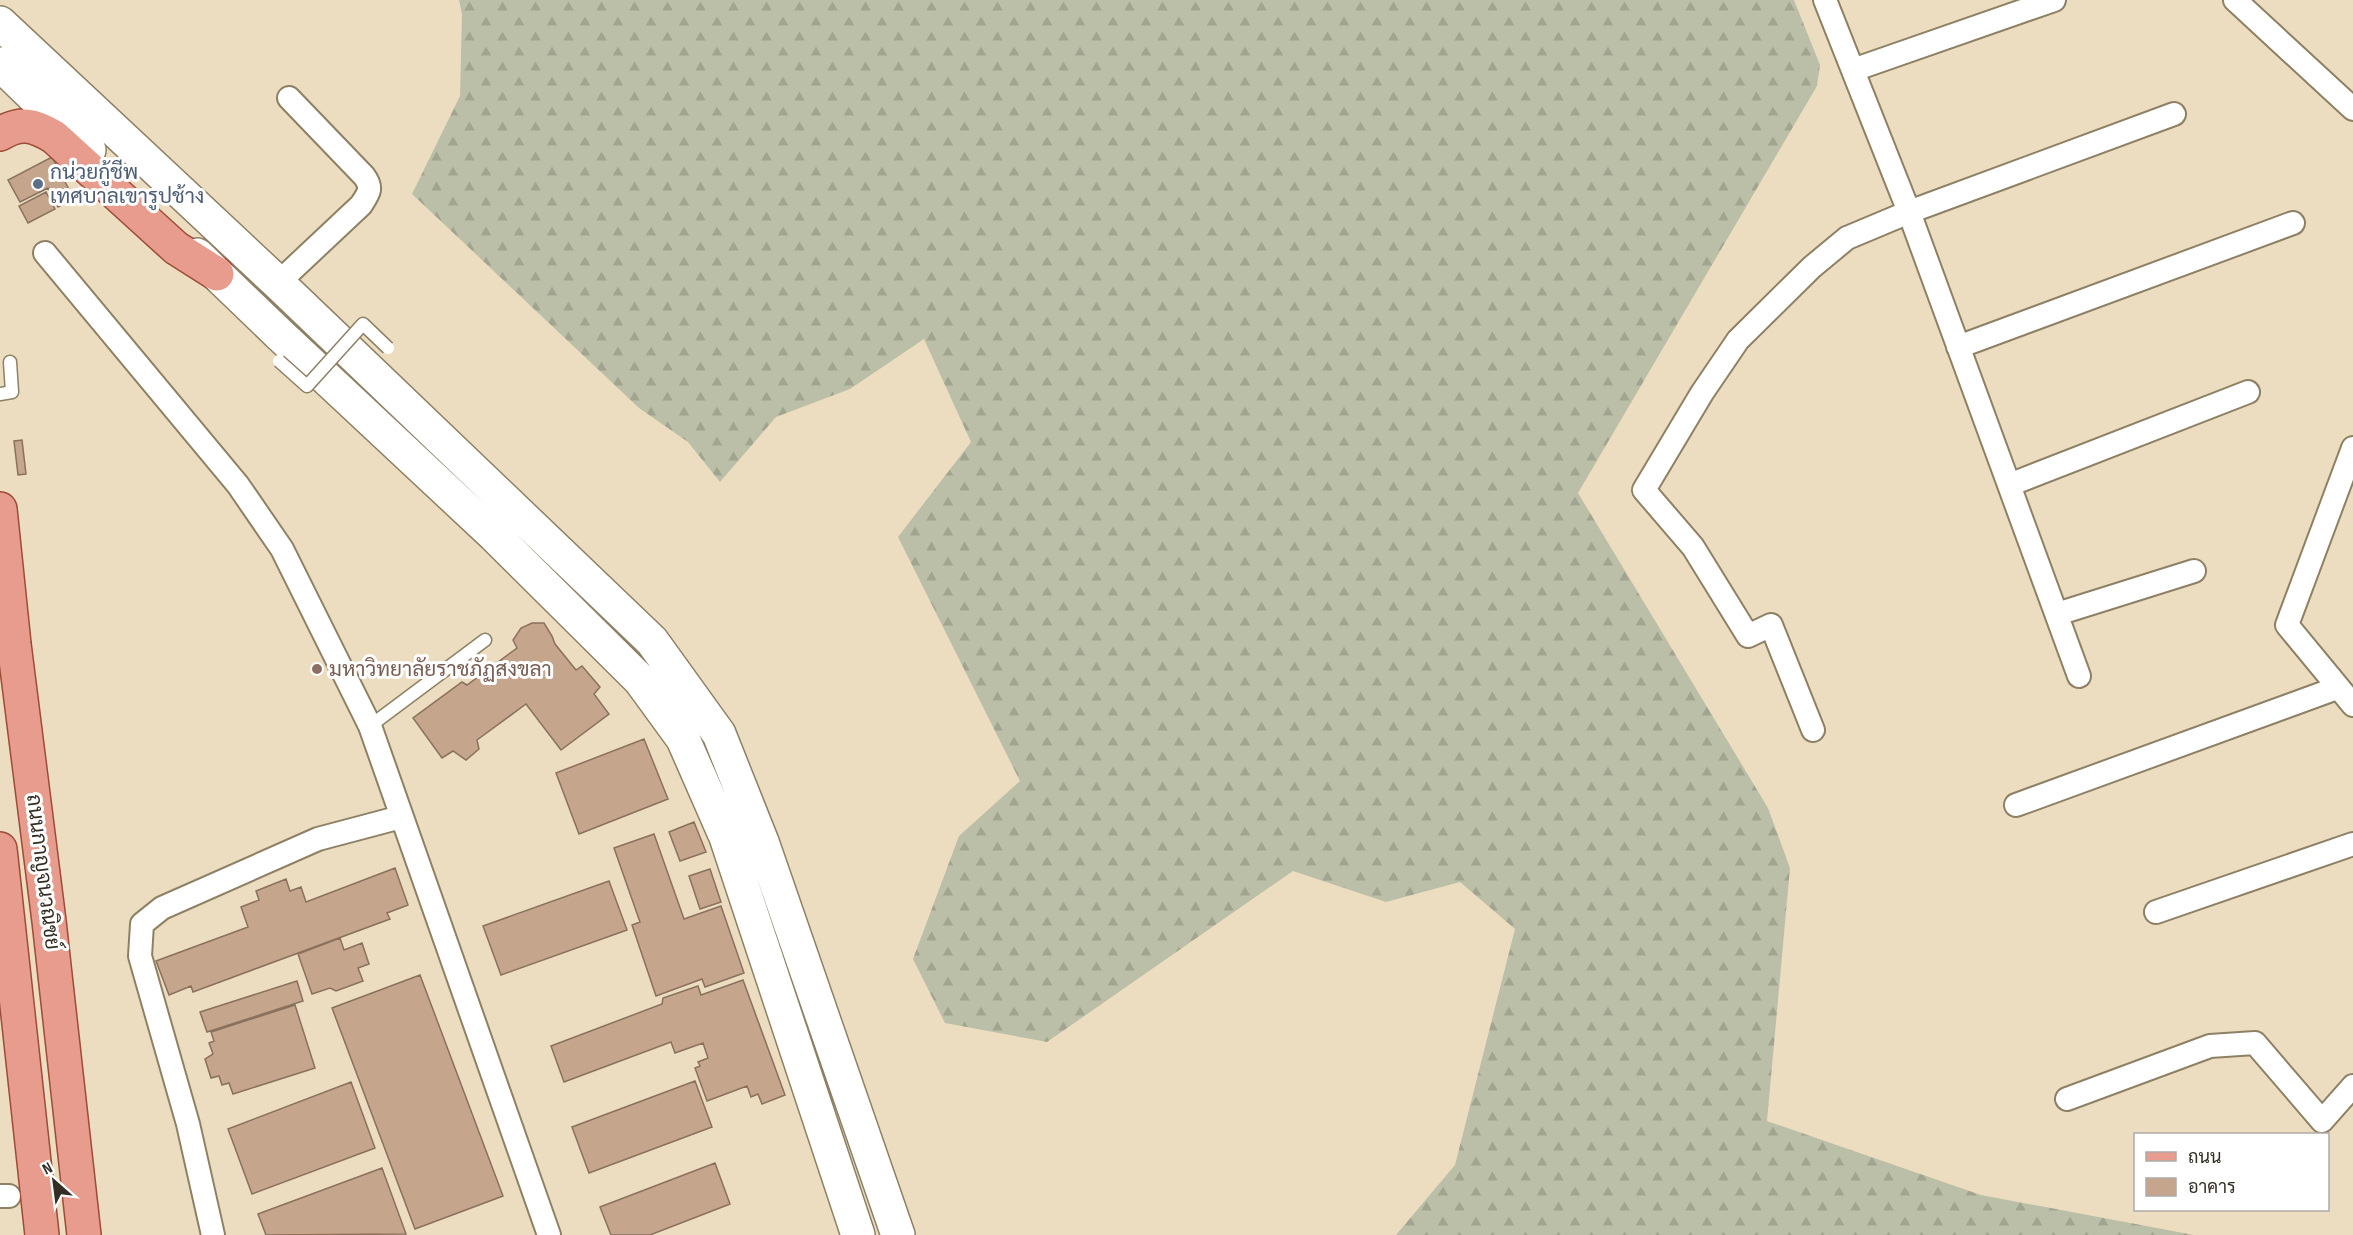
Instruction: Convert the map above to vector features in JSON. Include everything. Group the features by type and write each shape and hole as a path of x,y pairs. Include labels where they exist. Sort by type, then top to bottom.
{"main road":[{"path":"0,23 278,283 652,642 719,734 762,842 898,1235"},
{"path":"0,64 217,274 494,535 639,680 683,739 726,837 858,1235"},
{"path":"0,134 10,128 24,126 38,127 54,137 176,248 217,274"},
{"name":"ถนนกาญจนวณิชย์","path":"0,509 84,1235"},
{"name":"ถนนกาญจนวณิชย์","path":"0,849 3,911 42,1235"}],"street":[{"path":"1825,0 1909,212 2079,675"},
{"path":"1853,70 2054,0"},
{"path":"2235,0 2353,109"},
{"path":"278,283 361,205 370,192 370,184 364,176 289,98"},
{"path":"1813,730 1771,625 1748,636 1693,548 1644,490 1702,393 1738,339 1833,248 1847,238 1909,212 2174,114"},
{"path":"1958,347 2294,223"},
{"path":"45,253 238,485 282,549 370,726 549,1235"},
{"path":"2009,485 2248,392"},
{"path":"2353,448 2346,484 2286,625 2353,705"},
{"path":"2057,614 2194,571"},
{"path":"2016,805 2337,688"},
{"path":"213,1235 188,1124 140,956 142,924 162,908 318,839 401,817"},
{"path":"2156,912 2353,844"},
{"path":"2067,1099 2210,1046 2255,1043 2322,1121 2353,1086"}],"lane":[{"path":"279,361 307,386 363,324 388,348"},
{"path":"0,394 12,392 10,362"},
{"path":"370,726 485,640"}],"green space":[{"path":"459,0 1794,0 1820,65 1817,86 1578,493 1768,808 1790,868 1767,1121 1981,1195 2194,1235 1396,1235 1455,1165 1515,929 1460,882 1386,902 1293,871 1047,1042 945,1023 913,959 959,836 1020,781 898,537 971,442 924,339 850,389 776,417 720,482 688,442 639,408 412,194 460,96 462,14"}],"building":[{"name":"กน่วยกู้ชีพ เทศบาลเขารูปช้าง","path":"52,157 74,199 58,207 48,188 20,202 8,180"},
{"name":"กน่วยกู้ชีพ เทศบาลเขารูปช้าง","path":"46,192 55,209 28,223 19,206"},
{"path":"22,440 26,474 18,475 14,441"},
{"path":"532,623 544,623 555,644 576,670 582,666 600,687 594,694 609,714 561,750 526,704 477,740 479,749 466,760 453,751 442,758 413,718 462,682 467,685 517,648 513,640 521,628"},
{"path":"644,739 668,799 579,834 556,773"},
{"path":"694,822 706,852 680,861 669,832"},
{"path":"654,834 684,919 721,906 744,973 705,987 702,979 656,996 632,925 640,922 614,848"},
{"path":"395,868 408,905 387,913 390,919 193,992 191,986 169,995 156,961 248,927 241,907 259,900 256,891 286,879 290,891 301,887 306,902"},
{"path":"710,869 721,902 700,909 689,876"},
{"path":"609,881 627,930 501,975 483,926"},
{"path":"340,938 344,950 362,943 369,964 358,968 363,981 336,991 330,988 312,994 298,954"},
{"path":"420,975 503,1196 415,1229 332,1008"},
{"path":"743,980 785,1095 762,1104 758,1094 751,1097 747,1086 707,1101 695,1068 700,1066 698,1062 708,1058 703,1043 675,1053 671,1042 564,1082 551,1046 662,1004 663,998 698,986 701,995"},
{"path":"297,981 303,1001 207,1032 200,1012"},
{"path":"295,1005 315,1068 233,1094 229,1083 222,1085 219,1076 211,1078 205,1059 213,1054 209,1043 214,1041 211,1032"},
{"path":"695,1081 712,1127 589,1173 572,1127"},
{"path":"351,1082 375,1148 252,1194 228,1129"},
{"path":"715,1163 730,1204 650,1235 611,1235 600,1207"},
{"path":"382,1168 406,1234 266,1235 258,1214"}],"place":[{"name":"กน่วยกู้ชีพ เทศบาลเขารูปช้าง","path":"38,184"},
{"name":"มหาวิทยาลัยราชภัฏสงขลา","path":"317,669"}]}
